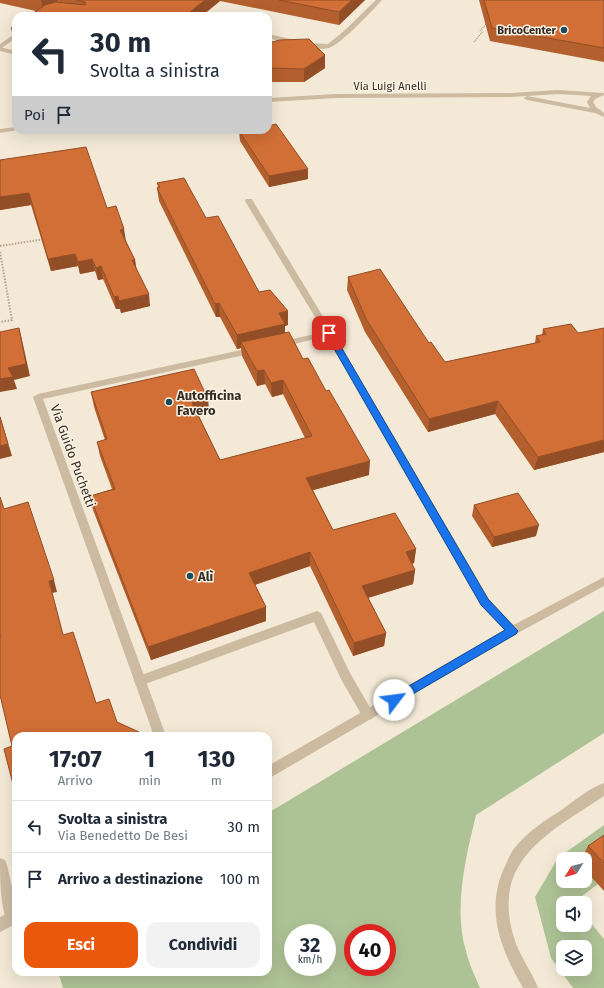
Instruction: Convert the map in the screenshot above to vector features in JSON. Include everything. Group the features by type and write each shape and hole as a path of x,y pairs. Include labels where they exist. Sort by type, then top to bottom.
{"street":[{"path":"293,49 330,46 379,0"},
{"path":"272,37 306,43 317,47"},
{"path":"0,48 12,38"},
{"path":"0,48 12,52"},
{"name":"Via Luigi Anelli","path":"272,100 336,96 512,95 558,92 601,94"},
{"path":"596,111 591,106 590,102 593,98 601,94"},
{"name":"Via Luigi Anelli","path":"512,95 596,111 604,115"},
{"path":"0,131 12,129"},
{"path":"250,201 329,333 485,602 512,631"},
{"name":"Via Guido Puchetti","path":"159,732 38,397 329,333"},
{"path":"272,772 512,631 604,582"},
{"path":"140,681 317,616 346,677 368,715"},
{"path":"531,988 513,956 505,932 501,912 502,892 507,873 522,849 539,834 604,789"},
{"path":"0,866 9,920"}],"path":[{"path":"480,31 490,20"},
{"path":"474,42 483,30"},
{"path":"0,246 46,239"},
{"path":"0,252 12,320 0,322"}],"green space":[{"path":"604,611 604,733 476,815 462,883 461,918 462,935 467,956 480,988 63,988 59,976 272,976 272,811"},
{"path":"604,825 604,846 592,854 592,852 566,852"},
{"path":"556,861 556,888 592,888 592,878 598,884 582,896 556,896 556,932 592,932 592,924 604,939 604,988 573,988 564,976 592,976 592,940 556,940 556,965 551,958 535,897"}],"building":[{"path":"76,0 205,0 190,12 35,12 45,5 56,2 85,5 85,2"},
{"path":"279,0 352,0 339,12"},
{"path":"484,0 604,0 604,48 492,28"},
{"path":"309,39 325,55 304,69 272,68 272,42 280,40"},
{"path":"276,124 308,169 269,176 241,134 272,134 272,125"},
{"path":"86,147 107,208 116,206 124,229 120,230 135,260 132,260 149,294 119,301 118,296 114,297 101,266 96,268 92,259 78,262 75,254 48,259 29,193 0,197 0,160"},
{"path":"184,178 206,218 218,216 259,292 270,290 288,311 279,313 285,324 237,335 219,303 215,304 157,188 160,187 157,183"},
{"path":"380,269 429,343 431,342 445,362 540,342 536,336 546,334 543,329 571,324 578,333 604,328 604,440 538,457 498,401 429,419 366,319 348,277"},
{"path":"19,328 26,364 8,368 13,377 0,379 0,332"},
{"path":"289,332 303,359 308,358 326,391 329,390 370,461 306,478 333,530 395,513 416,549 406,552 415,570 362,586 386,633 354,643 310,552 249,573 266,607 148,647 90,496 115,489 97,442 107,439 91,392 194,369 208,399 192,403 220,460 312,436 283,380 271,383 264,370 257,371 241,342"},
{"path":"0,417 8,444 0,446"},
{"path":"518,493 539,525 494,537 474,505"},
{"path":"0,497 4,509 28,502 54,580 49,581 63,635 73,632 96,703 109,699 117,722 139,732 12,732 12,746 0,695"},
{"path":"12,746 12,780 4,749"},
{"path":"604,835 604,863 588,846"}],"place":[{"name":"BricoCenter","path":"564,30"},
{"name":"Autofficina Favero","path":"169,402"},
{"name":"Alì","path":"190,576"}],"route":[{"path":"329,333 485,602 512,631 394,700"}]}
